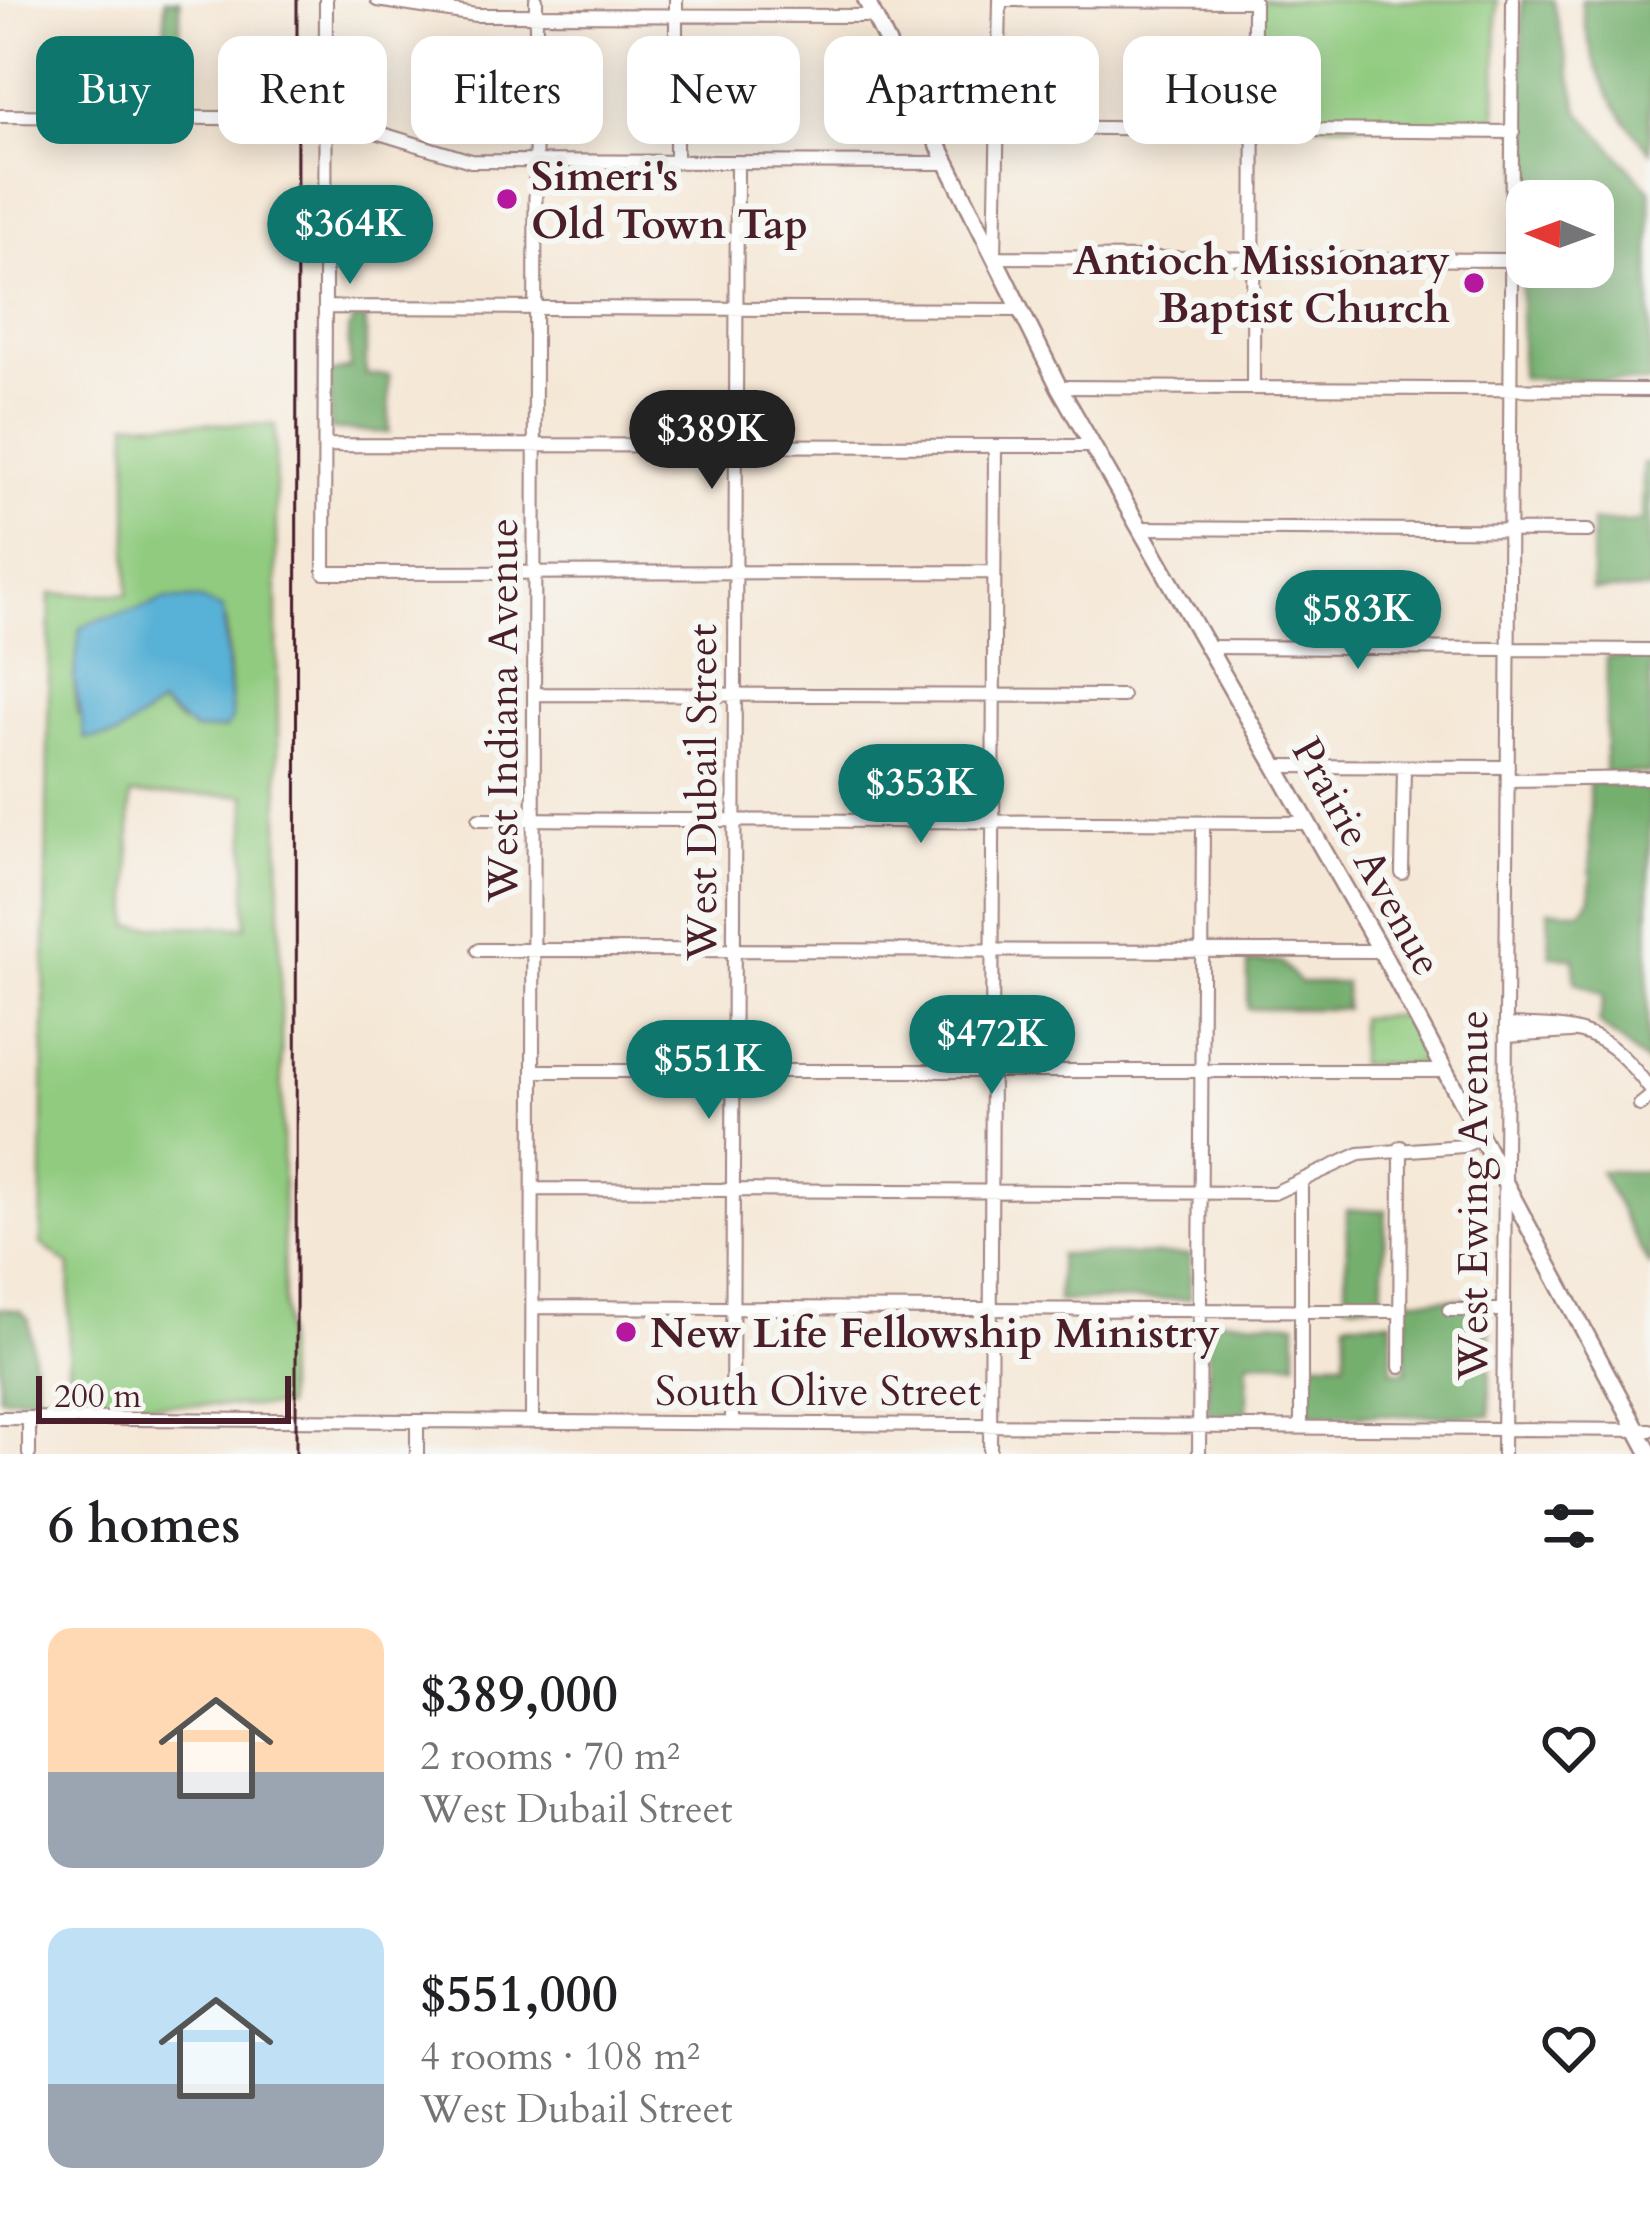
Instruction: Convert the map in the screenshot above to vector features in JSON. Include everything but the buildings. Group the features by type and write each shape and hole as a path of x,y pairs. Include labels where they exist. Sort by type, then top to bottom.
{"main road":[{"name":"Prairie Avenue","path":"871,8 885,36"},
{"name":"Prairie Avenue","path":"940,144 1058,387 1381,952 1643,1431 1650,1454"}],"street":[{"path":"326,0 326,36"},
{"path":"377,0 457,14 536,7 871,8"},
{"path":"1001,36 1002,0 1255,1 1255,36"},
{"name":"West Ewing Avenue","path":"1513,0 1513,180"},
{"name":"West Indiana Avenue","path":"532,1421 536,7"},
{"path":"676,8 676,162"},
{"path":"0,116 218,118"},
{"path":"1321,131 1513,132"},
{"path":"387,134 446,158 949,163"},
{"path":"326,144 324,573 994,572"},
{"path":"998,144 995,257 1506,260"},
{"path":"1253,387 1254,144"},
{"name":"West Dubail Street","path":"732,1423 737,162"},
{"name":"West Ewing Avenue","path":"1503,1454 1513,288"},
{"path":"326,307 1021,310"},
{"path":"1058,387 1650,390"},
{"path":"325,445 1091,446"},
{"path":"989,1454 995,446"},
{"path":"1139,528 1588,531"},
{"path":"1209,647 1650,650"},
{"path":"534,694 1122,696"},
{"path":"1277,766 1650,778"},
{"path":"1402,873 1404,767"},
{"path":"479,820 1309,823"},
{"path":"1199,1454 1203,823"},
{"path":"478,950 1381,952"},
{"path":"1506,1030 1572,1031 1612,1043 1647,1097"},
{"path":"533,1071 1445,1071"},
{"path":"533,1189 1274,1192 1348,1157 1401,1147 1463,1146 1481,1138"},
{"path":"1400,1367 1401,1147"},
{"path":"1301,1183 1301,1426"},
{"path":"532,1307 1400,1311"},
{"path":"1449,1310 1504,1310"},
{"name":"South Olive Street","path":"0,1418 1643,1431"},
{"path":"29,1418 29,1454"},
{"path":"417,1420 417,1454"}],"green space":[{"path":"165,0 180,0 180,36 165,36"},
{"path":"1260,0 1497,0 1496,125 1321,124 1321,36 1260,36"},
{"path":"1522,0 1553,0 1579,111 1650,190 1650,383 1521,378 1521,288 1614,288 1614,180 1522,180"},
{"path":"1581,0 1650,0 1650,151 1603,81"},
{"path":"354,319 366,319 366,375 389,375 389,433 330,429 330,373 350,368 348,330"},
{"path":"128,422 275,425 285,1407 78,1402 68,1374 70,1266 41,1244 50,594 128,594","holes":["164,599 226,620 232,719 181,723 160,705 117,736 77,714 74,679 129,612 141,612","130,795 246,795 246,927 130,926"]},
{"path":"1643,464 1650,464 1650,590 1592,590 1592,522 1642,522"},
{"path":"1607,657 1650,658 1650,773 1605,773"},
{"path":"1589,782 1650,783 1647,1064 1599,1023 1604,995 1575,982 1574,957 1550,956 1548,910 1582,911 1591,897"},
{"path":"1248,962 1281,962 1300,983 1345,983 1345,1009 1248,1009"},
{"path":"1405,1015 1435,1064 1359,1065 1359,1018"},
{"path":"1600,1171 1650,1172 1650,1267"},
{"path":"1347,1210 1386,1210 1382,1303 1346,1303"},
{"path":"1059,1254 1190,1255 1190,1299 1058,1301"},
{"path":"1406,1299 1489,1299 1490,1416 1308,1415 1308,1361 1345,1361 1346,1321 1392,1321 1392,1371 1406,1371"},
{"path":"0,1308 21,1311 29,1320 38,1397 0,1397"},
{"path":"1208,1319 1296,1322 1296,1362 1248,1361 1247,1415 1208,1415"}],"water":[{"path":"164,599 199,599 223,609 232,719 225,729 195,731 160,705 117,736 85,739 74,679 80,628"}],"railway":[{"path":"296,1454 297,0"}],"place":[{"name":"Simeri's Old Town Tap","path":"507,199"},
{"name":"Antioch Missionary Baptist Church","path":"1474,283"},
{"name":"New Life Fellowship Ministry","path":"626,1332"}]}
